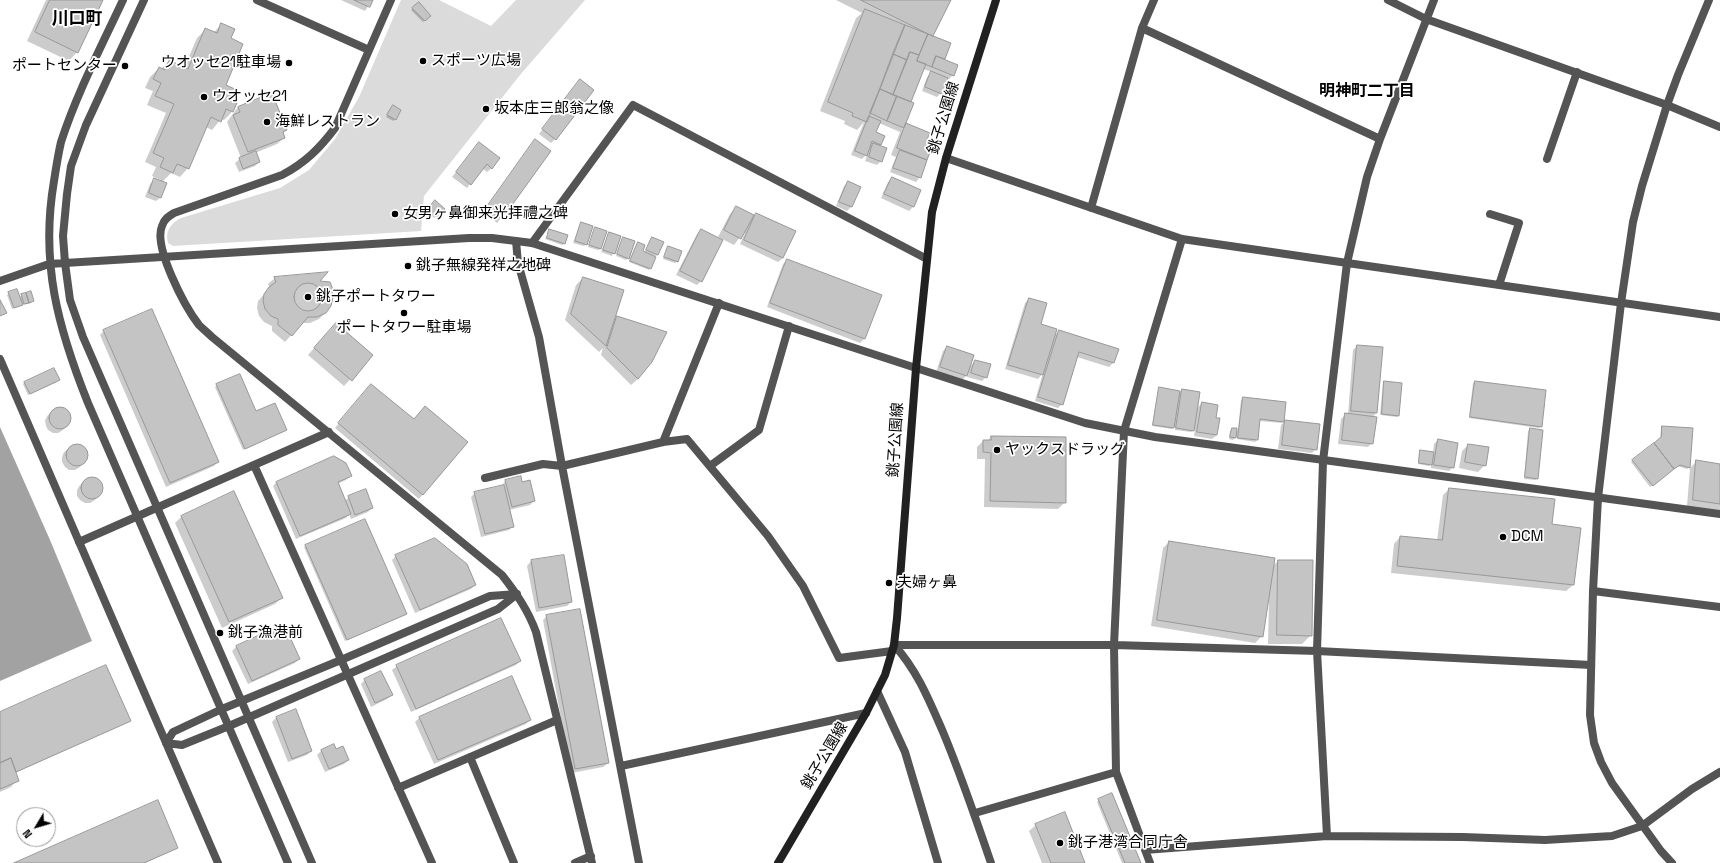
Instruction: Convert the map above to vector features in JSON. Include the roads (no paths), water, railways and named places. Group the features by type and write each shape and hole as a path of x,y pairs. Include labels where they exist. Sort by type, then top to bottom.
{"main road":[{"name":"銚子公園線","path":"778,863 866,713 885,675 893,648 897,618 916,368 932,212 946,158 996,0"}],"street":[{"path":"122,0 78,98 61,144 50,205 49,264 56,309 71,360 288,863"},
{"path":"144,0 86,125 71,166 63,236 70,300 78,323 312,863"},
{"path":"256,0 369,50"},
{"path":"391,0 335,128 322,145 297,167 282,174 185,208 166,219 162,226 160,241 164,257 184,302 199,325 212,338 329,432 502,575 517,594 530,616 536,632 592,859 575,863"},
{"path":"1091,208 1142,28 1154,0"},
{"path":"1388,0 1426,19 1667,105 1720,127"},
{"path":"1328,836 1317,651 1323,461 1347,263 1358,210 1380,139 1434,0"},
{"path":"1672,863 1642,826 1612,783 1601,762 1594,743 1590,715 1594,591 1598,498 1621,303 1633,222 1642,186 1667,105 1709,0"},
{"path":"1142,28 1380,139"},
{"path":"1547,159 1576,72"},
{"path":"532,243 633,105 927,259"},
{"path":"946,158 1182,239 1720,317"},
{"path":"1490,214 1519,223 1499,285"},
{"path":"0,281 49,264 65,262 468,238 532,243 1085,423 1155,437 1720,514"},
{"path":"1150,863 1116,772 1114,645 1124,431 1182,239"},
{"path":"516,241 518,263 540,336 562,466 639,863"},
{"path":"663,442 719,303"},
{"path":"710,466 759,430 789,326"},
{"path":"0,359 218,863"},
{"path":"79,542 329,432"},
{"path":"485,478 543,464 562,466 663,442 687,439 768,536 803,586 839,658 893,648 1114,645 1317,651 1591,665"},
{"path":"254,465 432,863"},
{"path":"1594,591 1720,607"},
{"path":"166,743 173,732 222,709 490,596 517,594"},
{"path":"166,743 182,746 348,676 498,609 517,594"},
{"path":"893,648 908,660 927,694 975,813 991,863"},
{"path":"877,691 905,752 938,863"},
{"path":"621,766 866,713"},
{"path":"398,788 557,720"},
{"path":"470,757 514,863"},
{"path":"975,813 1116,772"},
{"path":"1145,850 1328,836 1463,837 1545,840 1612,836 1642,826 1692,788 1720,772"}],"place":[{"name":"スポーツ広場","path":"423,61"},
{"name":"ウオッセ21駐車場","path":"289,63"},
{"name":"ポートセンター","path":"125,66"},
{"name":"ウオッセ21","path":"204,97"},
{"name":"坂本庄三郎翁之像","path":"486,109"},
{"name":"海鮮レストラン","path":"267,122"},
{"name":"女男ヶ鼻御来光拝禮之碑","path":"395,214"},
{"name":"銚子無線発祥之地碑","path":"408,266"},
{"name":"銚子ポートタワー","path":"308,297"},
{"name":"ポートタワー駐車場","path":"404,313"},
{"name":"ヤックスドラッグ","path":"997,450"},
{"name":"DCM","path":"1503,537"},
{"name":"夫婦ヶ鼻","path":"889,583"},
{"name":"銚子漁港前","path":"220,633"},
{"name":"銚子港湾合同庁舎","path":"1060,843"}],"district":[{"name":"川口町","path":"77,19"},
{"name":"明神町二丁目","path":"1367,92"}]}
